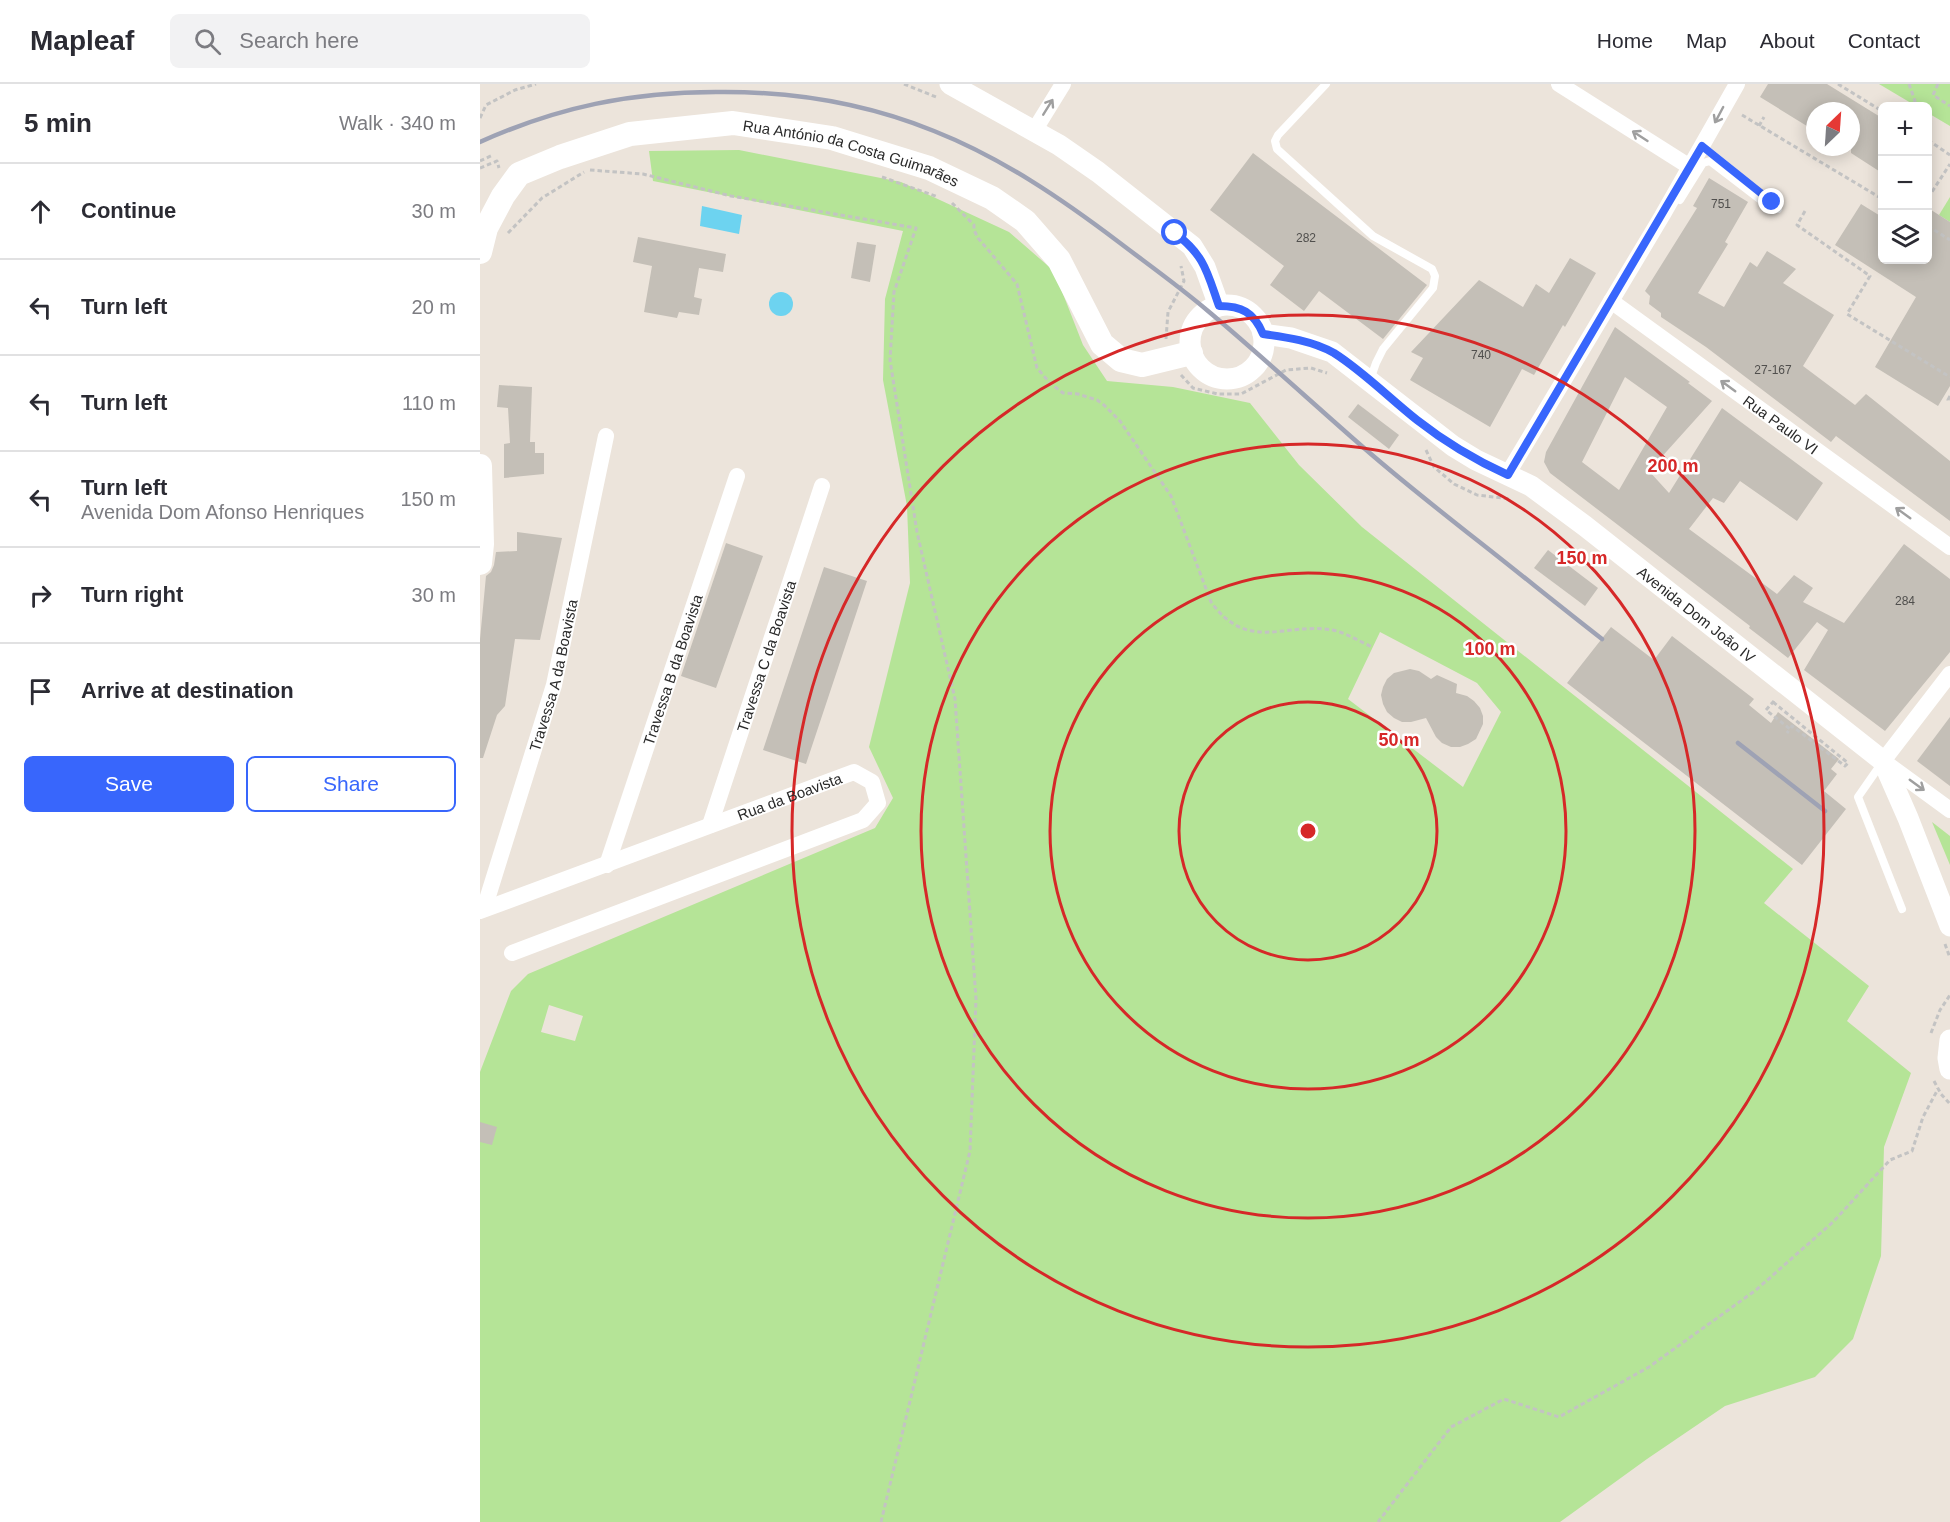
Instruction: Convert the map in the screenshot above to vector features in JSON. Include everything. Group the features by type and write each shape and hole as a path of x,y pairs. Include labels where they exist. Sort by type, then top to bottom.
{"main road":[{"name":"Rua António da Costa Guimarães","path":"482,245 486,228 502,196 519,174 560,157 630,134 732,123 832,138 930,168 992,198 1025,221 1059,260 1102,344 1121,360 1142,364 1191,353"},
{"path":"480,466 482,544 480,563"}],"street":[{"path":"951,84 1059,145 1098,172 1192,246 1205,267 1219,306"},
{"path":"1034,131 1063,84"},
{"path":"1559,84 1690,167"},
{"path":"1508,475 1614,302 1737,84"},
{"name":"Rua Paulo VI","path":"1614,302 1950,547"},
{"path":"1219,306 1233,306 1247,312 1259,324 1263,334 1264,342 1259,361 1250,371 1238,378 1217,378 1204,372 1191,353 1189,340 1192,327 1200,316 1219,306"},
{"name":"Avenida Dom João IV","path":"1263,334 1290,338 1332,352 1453,446 1476,460 1531,486 1883,761 1950,810"},
{"name":"Travessa A da Boavista","path":"482,910 554,685 606,436"},
{"name":"Travessa B da Boavista","path":"607,865 737,476"},
{"name":"Travessa C da Boavista","path":"710,825 822,486"},
{"path":"1883,761 1950,674"},
{"name":"Avenida Dom João IV","path":"1883,761 1950,926"},
{"name":"Rua da Boavista","path":"482,910 854,772 872,782 878,803 863,820 512,952"},
{"path":"1950,1040 1947,1058 1950,1069"}],"lane":[{"path":"1326,84 1278,135 1275,141 1277,149 1373,236 1432,269 1435,276 1433,288 1383,349 1370,381"},
{"path":"1614,302 1703,163 1710,161 1770,207 1778,209 1702,146"},
{"path":"1883,761 1858,797 1902,909"}],"path":[{"path":"480,118 486,105 526,85 536,84"},
{"path":"1838,84 1878,109"},
{"path":"1909,84 1914,102"},
{"path":"1938,84 1933,95 1950,106"},
{"path":"1742,115 1878,196"},
{"path":"1759,126 1764,117"},
{"path":"1932,143 1950,155"},
{"path":"480,161 493,155"},
{"path":"1932,192 1950,164"},
{"path":"482,245 501,241 542,198 588,170 642,174 731,196 916,228 894,292 890,360 917,532 955,699 976,999 970,1151 881,1522"},
{"path":"879,176 952,203 974,225 978,238 1017,284 1037,368 1050,383 1063,393 1078,394 1097,400 1120,421 1171,496 1211,602 1219,613 1245,630 1261,633 1322,629 1334,631 1372,646"},
{"path":"1805,211 1797,225 1870,276 1847,314 1950,377"},
{"path":"1932,229 1950,240"},
{"path":"1950,396 1948,400 1950,402"},
{"path":"1773,702 1848,763 1845,766 1792,726 1789,731 1766,710 1778,694"},
{"path":"1378,1522 1451,1427 1504,1400 1559,1416 1649,1367 1756,1290 1833,1221 1890,1160 1912,1151 1923,1117 1938,1089"}],"green space":[{"path":"1879,84 1950,84 1950,126 1932,115 1932,102 1909,102"},
{"path":"739,150 901,182 1009,232 1054,271 1083,345 1107,381 1173,387 1250,403 1299,465 1362,527 1793,869 1764,903 1869,986 1847,1021 1911,1073 1884,1147 1881,1256 1853,1339 1815,1377 1725,1406 1560,1522 480,1522 480,1072 511,991 528,974 875,828 893,798 869,747 910,583 907,506 883,380 885,299 903,231 653,181 649,151","holes":["1380,632 1477,683 1501,712 1463,787 1348,699","549,1005 583,1016 575,1041 541,1032"]},
{"path":"1950,197 1950,222 1939,215"},
{"path":"1932,822 1950,836 1950,865"}],"water":[{"path":"702,206 742,215 739,234 700,226"},
{"path":"781,292 790,295 793,304 790,313 781,316 772,313 769,304 772,295"}],"building":[{"path":"1768,84 1827,84 1856,102 1806,102 1806,125 1760,97"},
{"path":"1860,104 1878,116 1878,170 1856,156 1860,156"},
{"path":"1253,153 1427,285 1383,339 1319,291 1304,311 1270,285 1284,266 1210,210"},
{"path":"1709,178 1748,202 1725,242 1728,244 1698,293 1724,307 1750,262 1757,267 1767,251 1796,269 1783,283 1834,315 1803,366 1855,405 1866,394 1950,461 1950,521 1836,436 1831,442 1706,347 1661,317 1661,313 1649,304 1650,296 1645,291 1697,208 1693,206"},
{"path":"1861,204 1878,215 1878,264 1932,264 1932,211 1950,222 1950,386 1938,406 1875,367 1916,297 1835,245"},
{"path":"638,237 726,254 723,272 699,268 694,297 702,299 699,315 679,312 677,318 644,312 652,266 633,262"},
{"path":"857,242 876,245 870,282 851,278"},
{"path":"1570,258 1596,273 1534,375 1522,369 1490,427 1410,380 1423,358 1411,352 1479,280 1523,307 1536,284 1549,293"},
{"path":"1615,327 1712,401 1649,471 1669,493 1722,408 1823,483 1797,521 1740,481 1724,503 1713,498 1689,529 1777,594 1794,575 1813,588 1803,602 1844,623 1904,544 1950,579 1950,652 1885,731 1804,670 1828,630 1817,622 1788,658 1749,628 1750,626 1550,473 1544,462 1546,452","holes":["1625,377 1667,407 1619,490 1582,462"]},
{"path":"499,385 532,387 530,442 535,442 535,453 544,453 544,474 504,478 504,444 510,443 508,408 497,407"},
{"path":"1358,404 1399,435 1389,449 1348,417"},
{"path":"517,532 562,538 540,640 515,639 505,706 497,715 483,758 480,758 480,639 486,576 494,565 496,552 517,551"},
{"path":"726,543 763,556 716,688 681,676"},
{"path":"1548,550 1598,588 1585,606 1534,568"},
{"path":"824,567 867,581 806,764 763,750"},
{"path":"1611,627 1654,660 1672,636 1754,699 1749,705 1771,723 1778,712 1839,759 1831,769 1837,774 1824,791 1846,809 1802,865 1567,683"},
{"path":"1410,669 1419,671 1431,679 1437,675 1457,684 1456,693 1474,701 1483,716 1483,724 1476,739 1460,747 1451,747 1436,737 1426,718 1402,722 1387,712 1381,695 1387,679 1394,673"},
{"path":"1950,717 1950,786 1917,761"},
{"path":"480,1122 497,1127 492,1145 480,1142"}],"railway":[{"path":"480,142 538,119 595,104 654,95 716,92 772,94 854,106 908,121 959,142 1054,195 1197,302 1397,476 1602,639"},
{"path":"1738,743 1825,811"}],"route":[{"path":"1175,233 1192,246 1205,267 1219,306 1233,306 1247,312 1259,324 1263,334 1290,338 1332,352 1453,446 1508,475 1702,146 1772,202"}]}
